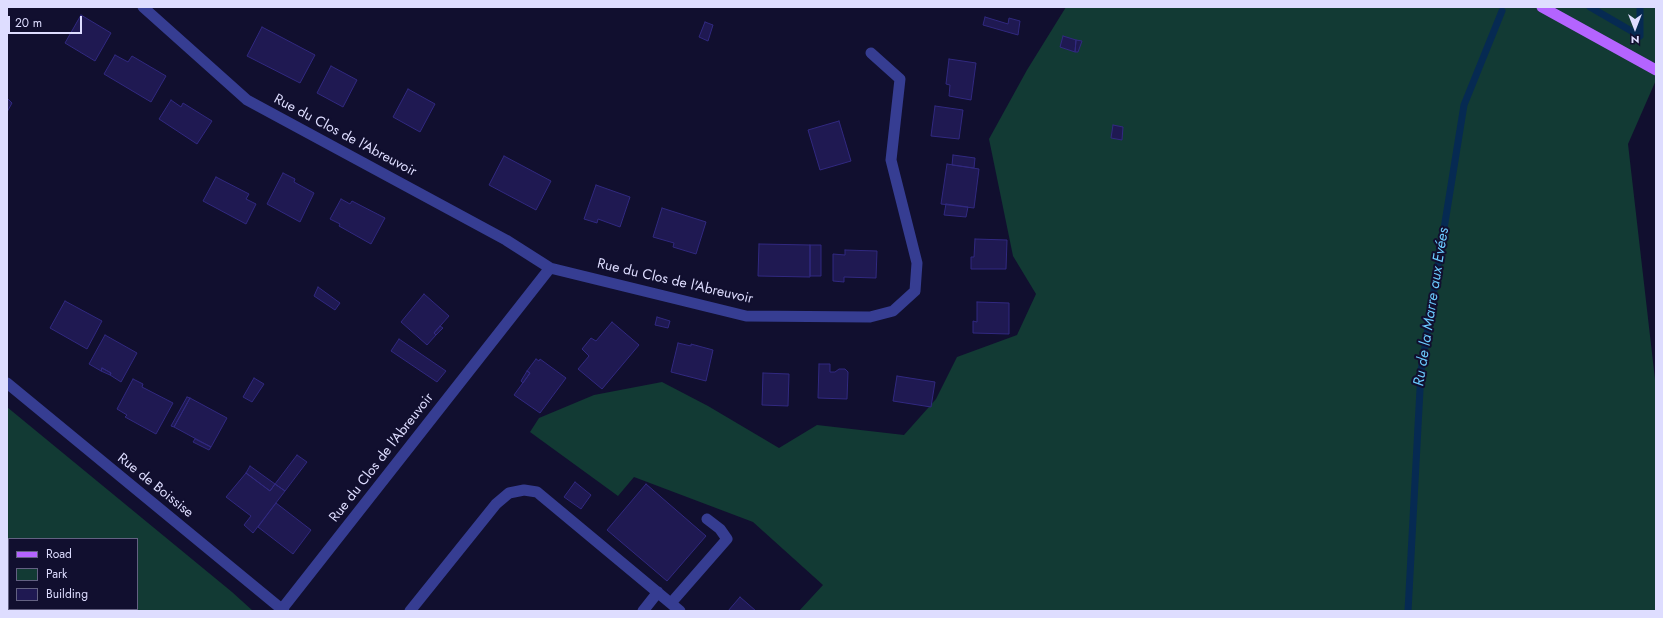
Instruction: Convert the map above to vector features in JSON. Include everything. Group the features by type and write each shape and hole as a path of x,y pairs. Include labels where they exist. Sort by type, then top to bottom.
{"main road":[{"path":"1542,7 1656,70"}],"street":[{"name":"Rue du Clos de l'Abreuvoir","path":"142,7 247,100 506,240 550,268 746,316 870,317 893,311 915,291 917,263 891,160 900,79 871,53"},
{"name":"Rue du Clos de l'Abreuvoir","path":"283,610 550,268"},
{"name":"Rue de Boissise","path":"7,383 283,610"},
{"path":"410,611 496,504 509,493 524,490 537,492 680,611"},
{"path":"671,603 727,539 720,529 707,519"},
{"path":"643,611 658,592"}],"green space":[{"path":"1066,7 1656,7 1656,80 1628,144 1656,388 1656,611 799,611 823,585 753,522 634,477 618,496 530,432 539,418 594,395 662,382 708,406 779,448 817,425 904,435 936,399 957,357 1017,335 1036,294 1013,256 989,139 1027,70"},
{"path":"7,407 232,592 253,611 7,611"}],"building":[{"path":"81,15 111,33 95,61 65,43"},
{"path":"985,17 1008,24 1009,18 1020,21 1018,35 983,25"},
{"path":"705,22 713,25 708,41 699,37"},
{"path":"262,27 315,55 300,83 247,56"},
{"path":"1063,36 1076,40 1075,52 1060,47"},
{"path":"1076,40 1082,41 1078,52 1075,52"},
{"path":"115,55 128,62 132,56 166,76 151,102 104,74"},
{"path":"949,59 976,63 971,100 949,96 950,85 946,84"},
{"path":"331,66 357,80 343,107 317,93"},
{"path":"408,89 435,104 420,132 393,117"},
{"path":"7,98 12,103 7,112"},
{"path":"171,100 181,107 183,103 212,121 197,144 159,119"},
{"path":"935,106 963,110 959,139 931,136"},
{"path":"839,121 851,161 820,170 808,130"},
{"path":"1113,125 1123,127 1122,140 1111,138"},
{"path":"953,155 975,158 974,168 952,165"},
{"path":"504,156 551,181 536,210 489,185"},
{"path":"947,164 979,169 974,208 941,204"},
{"path":"283,173 295,179 294,182 314,193 300,222 267,204"},
{"path":"216,177 249,194 246,199 256,204 246,224 203,201"},
{"path":"596,185 630,197 620,227 598,219 597,223 584,219"},
{"path":"341,199 350,204 352,201 385,218 371,244 339,226 340,224 330,219"},
{"path":"946,204 968,207 966,217 944,215"},
{"path":"662,208 706,222 696,254 673,247 674,243 653,237"},
{"path":"975,239 1007,240 1006,269 971,269 971,257 974,257"},
{"path":"759,244 810,245 810,277 758,276"},
{"path":"810,245 821,245 821,276 810,276"},
{"path":"845,250 877,251 876,278 844,277 844,282 833,281 833,254 845,255"},
{"path":"318,287 340,303 335,310 314,296"},
{"path":"424,294 449,316 434,333 436,335 427,345 401,322"},
{"path":"65,301 102,321 87,349 50,328"},
{"path":"977,302 1009,303 1009,334 973,333 973,321 977,322"},
{"path":"657,317 670,321 668,328 655,325"},
{"path":"612,322 639,345 602,389 578,369 589,356 582,349 591,338 596,341"},
{"path":"440,326 443,328 436,335 434,333"},
{"path":"105,335 137,353 121,382 110,375 111,373 102,368 101,371 89,364"},
{"path":"399,339 446,371 437,382 391,351"},
{"path":"678,343 691,346 691,344 713,350 706,381 671,372"},
{"path":"536,359 539,361 540,359 566,378 540,413 514,395 530,373 527,371"},
{"path":"819,364 830,364 830,372 845,369 848,372 847,399 818,398"},
{"path":"102,368 111,373 110,375 101,371"},
{"path":"527,371 530,373 523,383 521,381"},
{"path":"763,373 789,374 788,406 762,405"},
{"path":"897,376 935,382 931,407 893,401"},
{"path":"254,378 264,384 252,402 243,397"},
{"path":"133,379 143,384 142,387 173,403 156,434 125,417 127,415 117,409"},
{"path":"187,397 190,398 174,427 171,426"},
{"path":"190,398 227,418 211,447 174,427"},
{"path":"195,439 211,447 209,450 193,442"},
{"path":"297,455 307,462 285,491 275,484"},
{"path":"250,466 275,484 270,491 246,473"},
{"path":"246,473 270,491 275,484 285,491 253,533 244,525 251,516 226,497"},
{"path":"575,482 591,495 581,509 564,497"},
{"path":"646,484 706,536 667,581 607,530"},
{"path":"276,503 311,530 293,554 258,527"},
{"path":"740,597 756,611 728,611"}],"waterway":[{"name":"Ru de la Marre aux Evées","path":"1590,7 1640,36 1640,7"},
{"name":"Ru de la Marre aux Evées","path":"1408,611 1421,371 1464,105 1502,11"}]}
